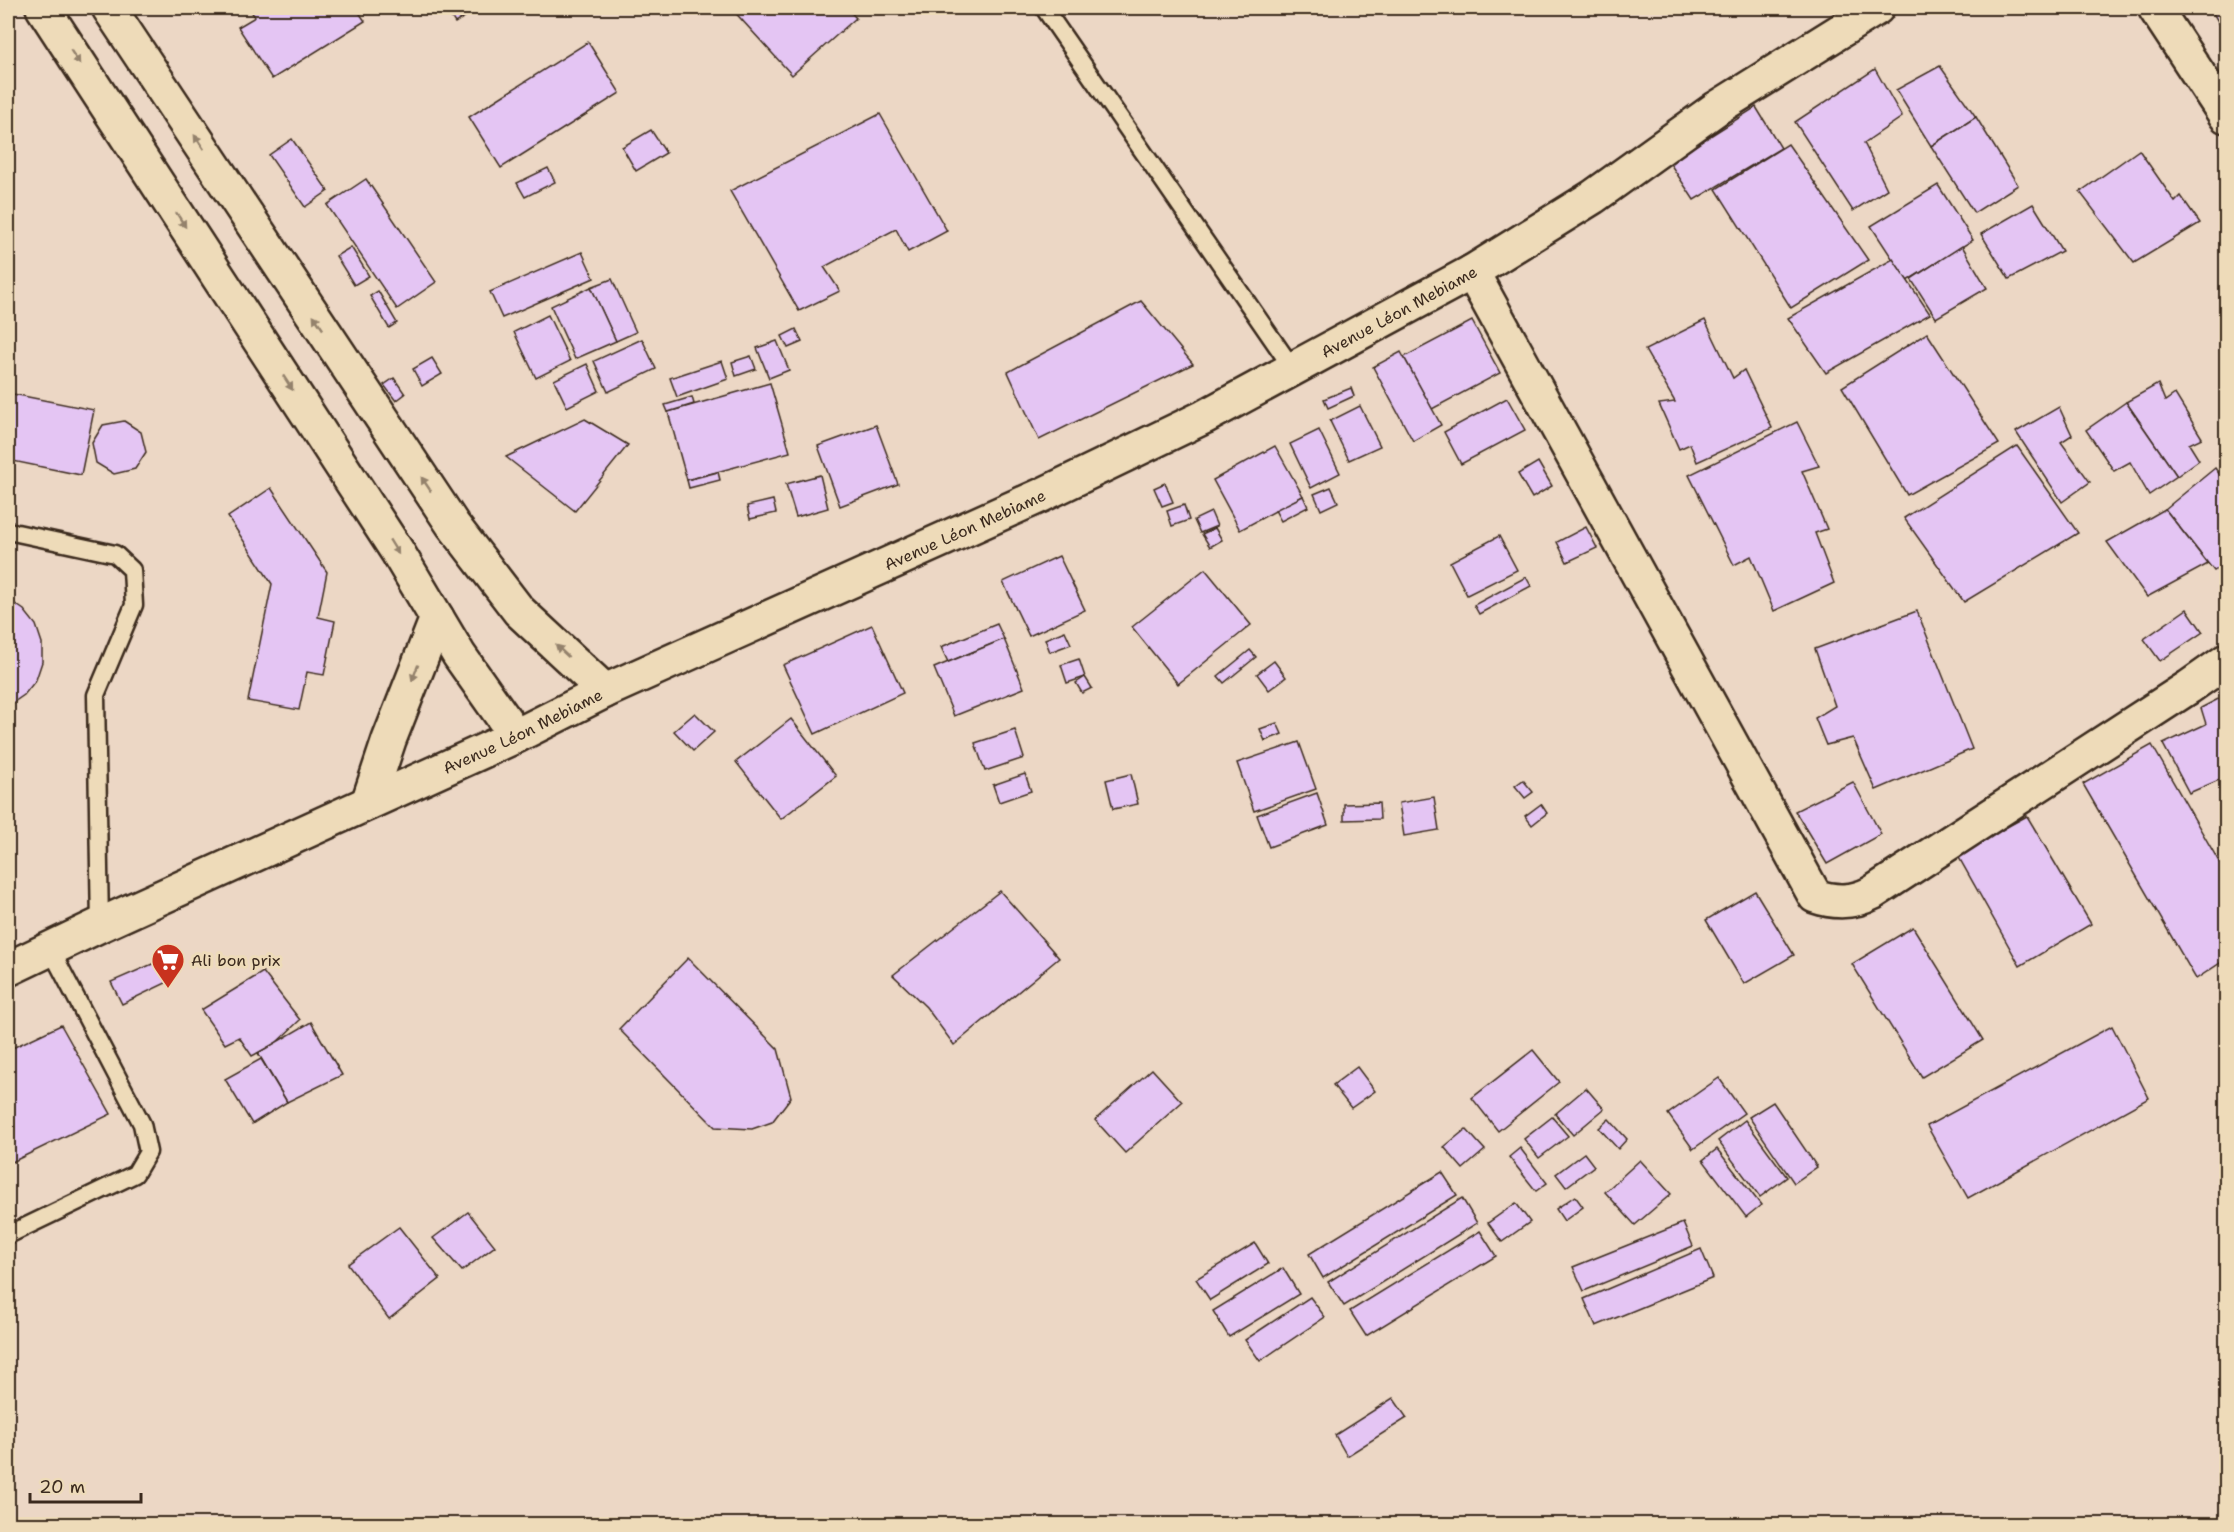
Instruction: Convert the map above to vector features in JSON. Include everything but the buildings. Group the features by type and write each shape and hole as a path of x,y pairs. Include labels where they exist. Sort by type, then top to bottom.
{"street":[{"path":"43,8 397,551 459,655 516,736"},
{"path":"109,8 453,525 519,611 605,691"},
{"name":"Avenue Léon Mebiame","path":"8,969 99,925 516,736 605,691 1042,495 1204,417 1472,272 1593,197 1717,108 1876,8"},
{"path":"2155,8 2226,116"},
{"path":"1472,272 1815,896 1828,901 1860,900 2226,661"},
{"path":"368,803 389,740 437,618"}],"lane":[{"path":"1044,8 1293,369"},
{"path":"8,531 115,554 132,570 134,605 96,695 99,925"},
{"path":"8,1235 135,1174 148,1152 142,1124 50,948"}],"place":[{"name":"Ali bon prix","path":"168,989"}]}
